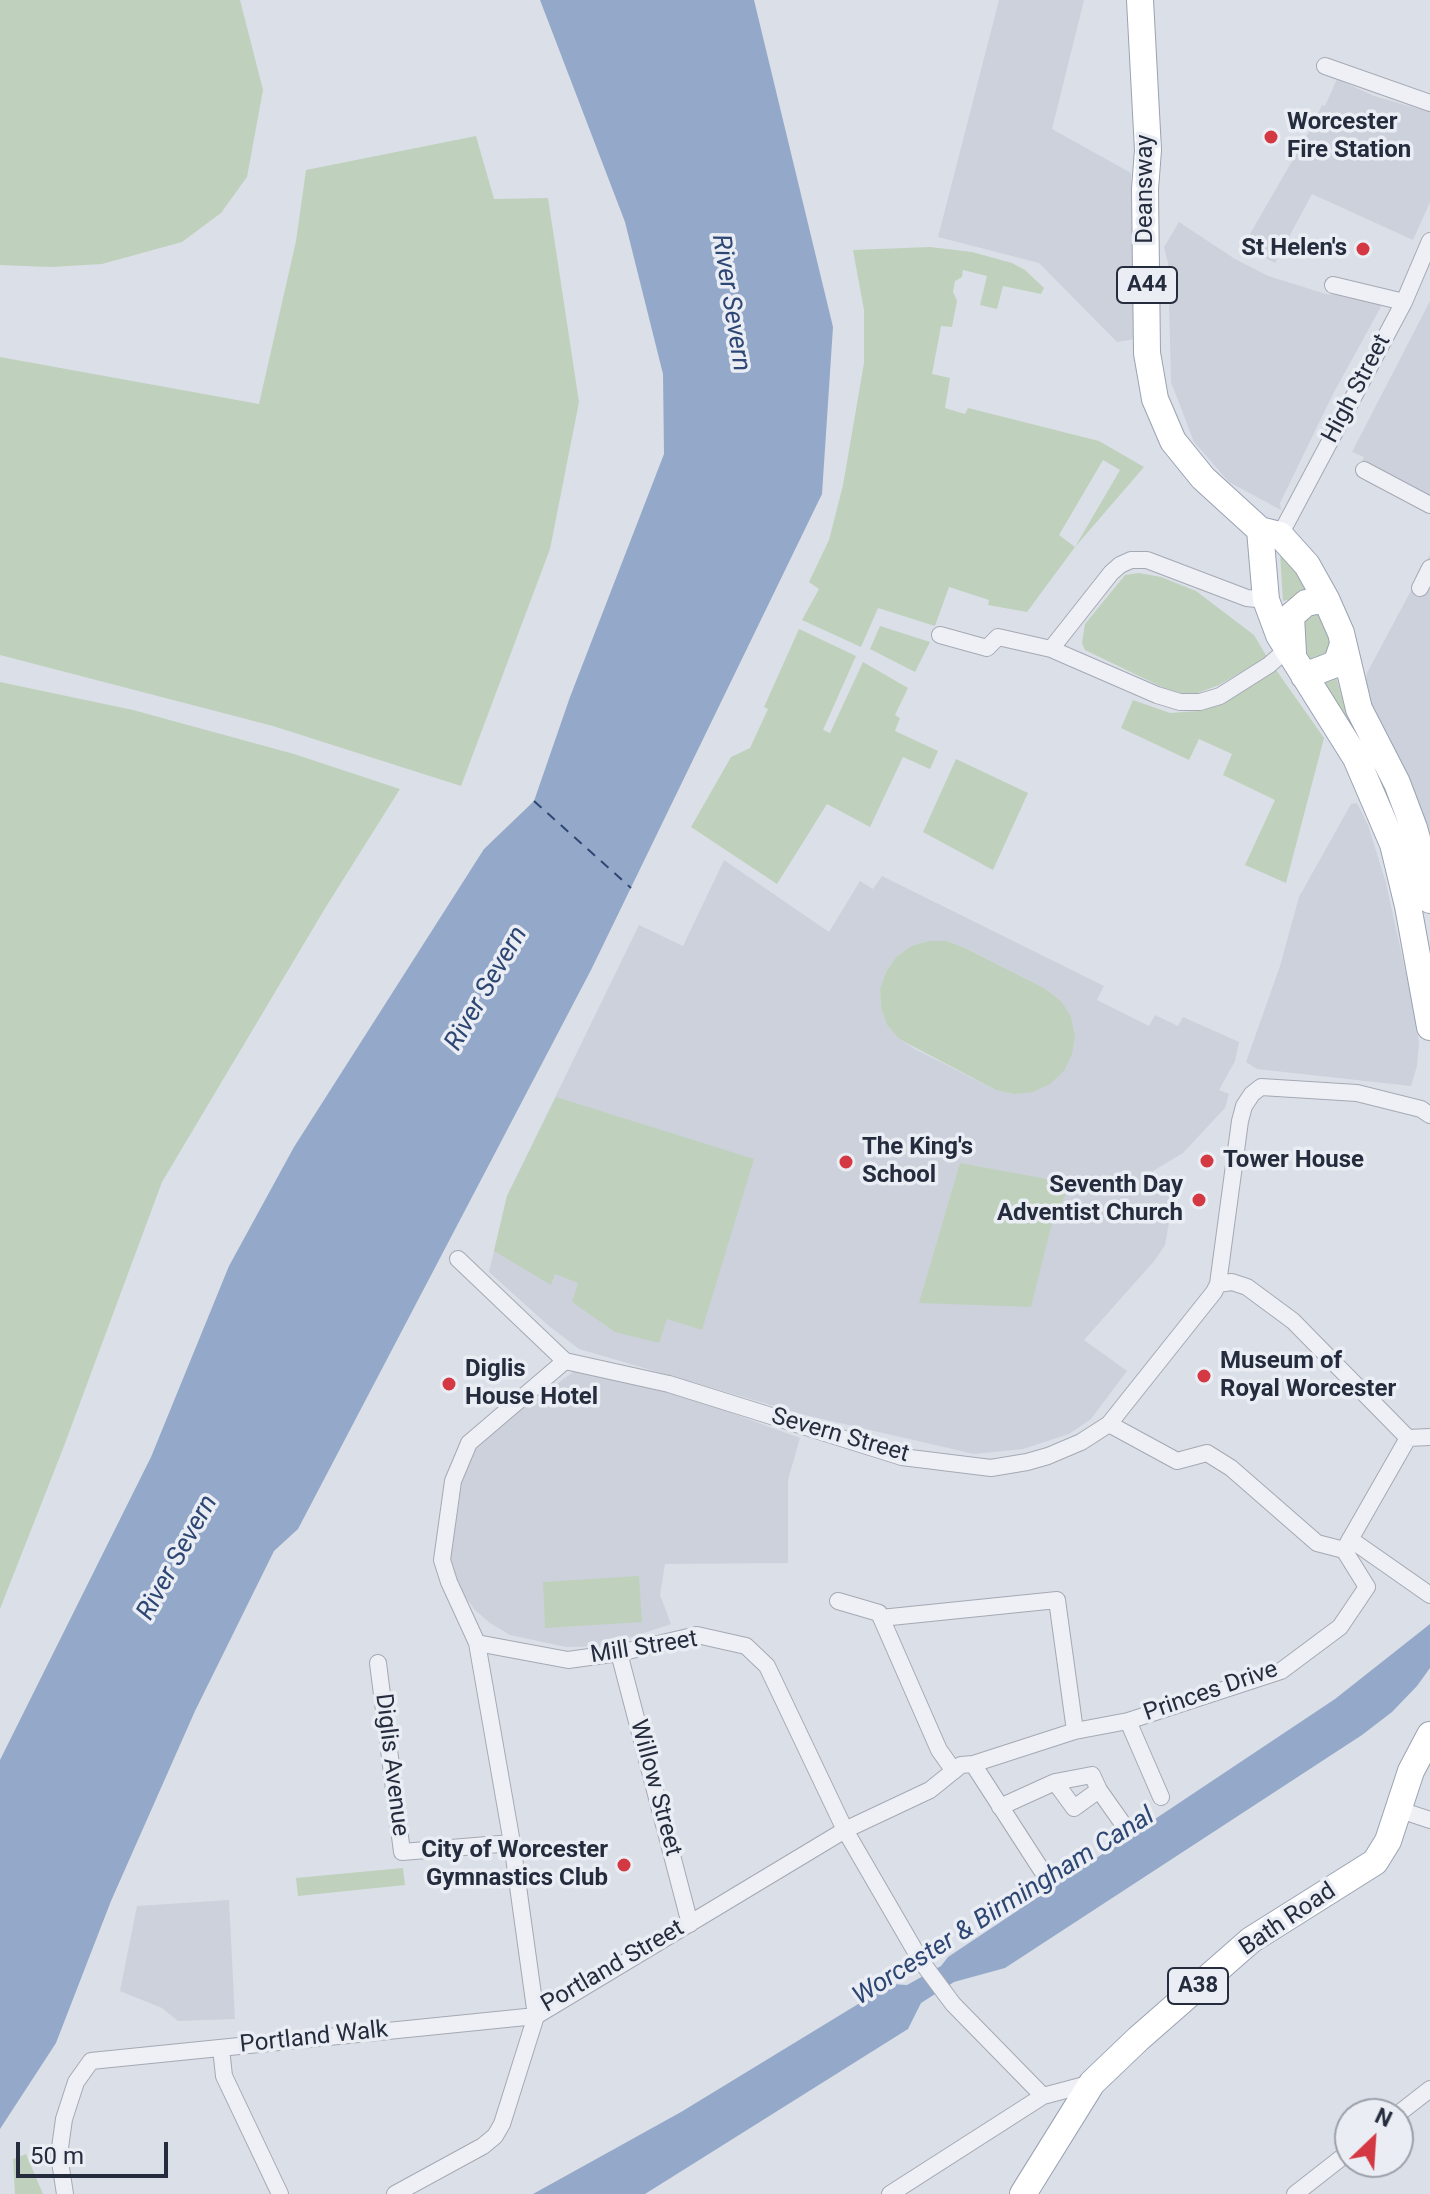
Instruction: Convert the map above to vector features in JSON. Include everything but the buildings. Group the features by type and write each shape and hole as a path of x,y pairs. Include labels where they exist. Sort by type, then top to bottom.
{"main road":[{"name":"Deansway","path":"1140,0 1148,150 1145,189 1147,353 1155,399 1173,441 1203,478 1270,533"},
{"name":"A44","path":"1270,533 1307,565 1326,599 1343,644 1359,709 1397,783 1414,828 1430,900"},
{"path":"1270,533 1266,600 1290,655 1356,758 1393,844 1408,906 1430,1027"},
{"path":"1290,655 1291,616 1306,603 1326,599"},
{"path":"1290,655 1333,665 1343,644"},
{"name":"A38","path":"1400,1810 1411,1771 1430,1735"},
{"name":"Bath Road","path":"1023,2194 1092,2083 1251,1940 1375,1862 1388,1841 1400,1810"}],"street":[{"path":"1325,66 1430,103"},
{"name":"High Street","path":"1270,533 1404,302 1430,241"},
{"path":"1333,285 1404,302"},
{"path":"1364,470 1430,505"},
{"path":"1051,649 1111,573 1131,560 1147,560 1247,598 1266,600"},
{"path":"1420,588 1430,568"},
{"path":"940,635 987,648 998,637 1051,649 1180,702 1200,702 1220,696 1290,655"},
{"name":"Severn Street","path":"565,1361 669,1384 902,1457 991,1468 1048,1456 1081,1442 1109,1424 1191,1323 1218,1284 1240,1121 1252,1094 1261,1087 1357,1093 1421,1109 1430,1115"},
{"path":"458,1259 565,1361 469,1443 453,1481 442,1560 477,1643"},
{"path":"1218,1284 1232,1282 1247,1287 1293,1321 1408,1438 1430,1437"},
{"path":"1109,1424 1177,1461 1207,1453 1231,1468 1317,1543 1347,1545 1430,1595"},
{"path":"1347,1545 1408,1438"},
{"name":"Princes Drive","path":"954,1771 961,1765 973,1764 1075,1731 1128,1721 1281,1671 1340,1627 1367,1587 1347,1545"},
{"path":"838,1601 880,1615 1057,1600 1075,1731"},
{"path":"880,1615 939,1750 954,1771"},
{"name":"Mill Street","path":"477,1643 568,1660 619,1653 697,1635 746,1646 767,1666 845,1830 921,1961 953,2004 1043,2096"},
{"name":"Portland Street","path":"477,1643 512,1843 536,2016 845,1830 930,1790 954,1771"},
{"name":"Willow Street","path":"619,1653 690,1924"},
{"name":"Diglis Avenue","path":"378,1663 402,1860 512,1843"},
{"path":"1128,1721 1161,1797"},
{"path":"973,1764 1046,1877"},
{"path":"1000,1807 1055,1782 1092,1775 1123,1824"},
{"path":"1055,1782 1074,1808 1099,1790"},
{"path":"1400,1810 1430,1820"},
{"path":"395,2194 483,2146 495,2136 536,2016"},
{"name":"Portland Walk","path":"65,2194 59,2155 64,2119 76,2082 91,2061 536,2016"},
{"path":"221,2048 224,2076 280,2194"},
{"path":"890,2194 1043,2096 1092,2083"},
{"path":"1414,2102 1430,2089"},
{"path":"1295,2194 1334,2164"}],"shaded area":[{"path":"999,0 1084,0 1052,129 1131,173 1135,339 1117,342 1039,263 938,237"},
{"path":"1337,79 1374,96 1430,112 1430,202 1413,240 1312,194 1275,263 1243,246 1322,105 1325,106"},
{"path":"1179,222 1235,259 1268,276 1326,294 1383,303 1333,394 1280,503 1281,510 1229,482 1194,442 1171,382 1168,263 1164,247"},
{"path":"1430,301 1430,512 1356,475 1364,457 1352,452"},
{"path":"1430,555 1430,850 1364,688 1367,673"},
{"path":"1357,803 1368,825 1386,883 1415,1015 1419,1043 1411,1086 1257,1069 1246,1062 1280,966 1299,897 1351,804"},
{"name":"The King's School","path":"724,860 829,932 860,881 873,889 882,876 1104,986 1097,1000 1149,1026 1155,1015 1178,1026 1183,1017 1239,1042 1235,1061 1219,1090 1229,1094 1225,1108 1183,1153 1153,1171 1173,1200 1165,1245 1084,1340 1127,1371 1091,1419 1069,1434 1023,1449 974,1454 805,1415 579,1349 489,1272 507,1196 639,925 683,946","holes":["928,941 947,941 1046,989 1061,1001 996,1090 899,1039 887,1025 881,1008 880,989 896,957 911,946"]},
{"path":"576,1370 674,1392 800,1438 788,1480 788,1563 665,1564 660,1595 671,1624 605,1646 566,1647 510,1635 475,1610 464,1595 450,1561 462,1482 469,1460 477,1445 492,1431"},
{"path":"229,1900 235,2019 178,2021 162,2008 120,1991 137,1906"}],"green space":[{"path":"0,0 240,0 263,90 247,177 221,213 182,242 102,264 51,267 0,265"},
{"path":"476,136 494,199 548,198 579,402 550,549 461,786 273,726 0,655 0,357 259,404 296,241 306,170"},
{"path":"930,247 972,252 1012,263 1025,270 1044,288 1041,294 1003,286 997,309 980,305 987,276 963,270 962,277 955,281 953,292 957,301 952,327 941,326 932,374 950,378 945,408 965,414 968,408 1099,441 1144,467 1075,547 1027,612 988,605 989,600 949,587 935,626 878,608 861,647 802,620 819,589 809,582 829,540 843,485 864,363 864,310 853,250","holes":["1103,460 1120,470 1075,547 1059,535"]},
{"path":"1280,553 1315,594 1283,601"},
{"path":"1139,573 1161,577 1196,591 1254,635 1267,657 1219,685 1195,694 1164,688 1085,650 1082,643 1085,624 1125,575"},
{"path":"1322,610 1331,646 1328,656 1314,664 1304,652 1302,614"},
{"path":"880,626 930,642 915,672 870,649"},
{"path":"799,629 856,656 823,730 830,733 863,662 908,688 895,715 900,718 895,731 938,751 930,769 903,757 870,827 827,804 777,884 691,827 731,757 750,748 768,709 764,707"},
{"path":"1274,667 1324,738 1286,883 1245,865 1275,800 1223,775 1232,754 1199,739 1189,760 1121,728 1133,700 1170,713 1198,711 1225,703"},
{"path":"1336,676 1346,717 1324,683 1326,678"},
{"path":"0,682 133,710 294,754 400,789 162,1182 0,1609"},
{"path":"956,759 1028,793 993,870 923,832"},
{"path":"928,941 947,941 965,948 1046,989 1061,1001 1071,1017 1075,1036 1072,1054 1064,1071 1050,1084 1033,1092 1014,1094 996,1090 899,1039 887,1025 881,1008 880,989 896,957 911,946"},
{"path":"556,1097 754,1159 702,1330 667,1319 659,1343 615,1332 572,1302 578,1283 555,1274 551,1285 494,1251 507,1196"},
{"path":"960,1163 1063,1182 1066,1194 1053,1219 1031,1307 919,1303"},
{"path":"639,1576 642,1622 545,1628 543,1582"},
{"path":"403,1868 405,1885 298,1896 296,1878"},
{"path":"26,2154 43,2194 15,2194 13,2159"}],"water":[{"name":"River Severn","path":"540,0 754,0 833,327 822,494 591,970 298,1529 274,1551 195,1711 111,1901 56,2043 0,2129 0,1760 151,1457 229,1266 294,1147 484,849 534,801 570,697 664,454 663,374 625,222"},
{"path":"1430,1624 1430,1668 1392,1712 1362,1735 1005,1968 954,1982 921,2003 908,2029 645,2194 533,2194 681,2112 891,1984 907,1985 941,1966 948,1957 1335,1699"}],"ferry route":[{"path":"534,801 631,888"}],"place":[{"name":"Worcester Fire Station","path":"1271,137"},
{"name":"St Helen's","path":"1363,249"},
{"name":"Tower House","path":"1207,1161"},
{"name":"The King's School","path":"846,1162"},
{"name":"Seventh Day Adventist Church","path":"1199,1200"},
{"name":"Museum of Royal Worcester","path":"1204,1376"},
{"name":"Diglis House Hotel","path":"449,1384"},
{"name":"City of Worcester Gymnastics Club","path":"624,1865"}],"water label":[{"name":"Worcester & Birmingham Canal","path":"1004,1907"}]}
